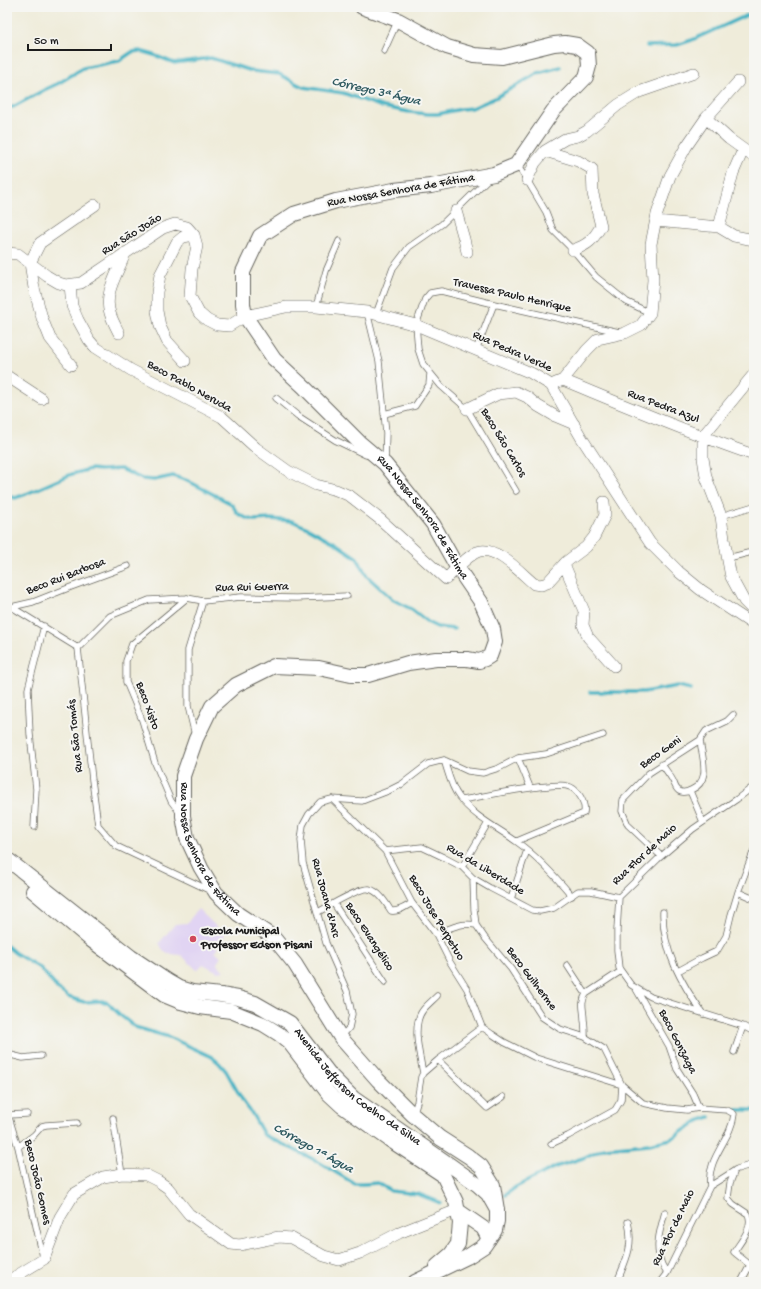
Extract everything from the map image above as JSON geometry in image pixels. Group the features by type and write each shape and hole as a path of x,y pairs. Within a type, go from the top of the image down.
{"street":[{"path":"362,7 398,20 447,46 474,55 502,57 554,44 565,43 577,45 588,53 589,66 586,77 553,111 516,165"},
{"path":"528,180 535,163 545,151 560,142 578,136 587,131 618,105 639,92 694,73"},
{"path":"551,384 563,380 587,350 598,339 625,333 640,325 650,313 653,280 651,244 656,221 670,176 686,147 706,118 738,82"},
{"path":"706,118 743,150 754,157"},
{"path":"719,227 733,173 743,150"},
{"path":"545,151 578,161 592,169 593,194 601,226 594,238 583,246 573,250"},
{"name":"Rua Nossa Senhora de Fátima","path":"496,1210 493,1185 481,1166 440,1138 413,1115 378,1080 341,1038 295,964 273,937 238,914 216,893 201,868 187,838 183,816 183,776 196,739 212,706 236,684 274,666 319,668 350,674 368,675 408,663 436,659 467,659 479,661 490,656 495,642 493,629 481,602 457,567 433,524 385,464 359,442 274,359 245,316 243,304 244,272 260,236 294,214 336,201 394,190 431,186 494,174 516,165"},
{"path":"71,365 50,338 38,303 30,263 40,243 95,205"},
{"path":"456,211 467,252"},
{"path":"656,221 719,227 734,236 754,240"},
{"name":"Rua São João","path":"70,285 81,283 163,228 175,224 187,226 194,234"},
{"path":"185,361 167,341 160,326 157,311 157,292 160,275 177,242 183,237 194,234 197,246 192,269 190,296 198,313 217,325 229,326 245,316"},
{"path":"7,253 18,254 47,276 59,283 70,285"},
{"path":"119,333 109,312 109,298 112,283 126,253"},
{"name":"Beco Pablo Neruda","path":"70,285 72,306 89,340 95,347 130,370 222,417 256,448 288,471 316,485 336,490 350,496 381,520 446,578 457,567"},
{"name":"Rua Pedra Verde","path":"245,316 286,307 316,307 371,313 416,325 531,373 551,384 581,437 650,543 679,572 701,590 754,625"},
{"path":"754,374 702,436 706,477 721,516 731,577 744,601 754,612"},
{"path":"7,376 42,399"},
{"name":"Rua Pedra Azul","path":"563,380 635,411 720,444 754,455"},
{"name":"Beco São Carlos","path":"467,409 498,394 516,392 527,397 538,406 555,416 574,424"},
{"path":"457,567 476,552 484,550 499,554 534,584 541,585 547,583 564,564 586,546 594,537 605,515 604,502"},
{"path":"564,564 584,611 583,625 588,638 614,666"},
{"name":"Avenida Jefferson Coelho da Silva","path":"7,859 131,957 179,988 192,992 221,995 250,1001 269,1010 290,1023 331,1076 353,1098 451,1171 460,1223 458,1244"},
{"name":"Avenida Jefferson Coelho da Silva","path":"7,872 91,940 164,995 181,1002 200,1007 231,1011 263,1024 279,1034 289,1042 328,1093 342,1106 390,1140 478,1185 488,1194 496,1210"},
{"name":"Rua Nossa Senhora de Fátima","path":"448,1144 457,1155 460,1163 451,1171"},
{"path":"9,1282 13,1278 44,1260 60,1217 74,1194 102,1177 122,1174 146,1175 158,1181 168,1188 189,1214 231,1244 240,1245 279,1237 291,1238 324,1256 339,1260 360,1253 456,1206 483,1228 489,1239"},
{"path":"414,1282 467,1257 484,1246 495,1230 497,1220 496,1210"},
{"path":"414,1282 441,1263 451,1254 458,1244 467,1257"}],"lane":[{"path":"384,51 398,20"},
{"path":"516,165 528,180 546,212 553,230 573,250 596,277 627,302 650,313"},
{"path":"276,398 298,416 335,440 385,464 386,433 379,361 371,313 393,268 408,247 442,224 494,174"},
{"path":"316,307 326,271 339,241"},
{"name":"Travessa Paulo Henrique","path":"416,325 425,298 430,293 441,291 625,333"},
{"path":"476,350 494,304"},
{"name":"Beco São Carlos","path":"416,325 418,350 422,364 441,386 467,409 516,491"},
{"path":"384,414 415,406 429,385 430,374"},
{"path":"721,516 754,506"},
{"path":"728,558 748,553"},
{"name":"Beco Rui Barbosa","path":"9,606 33,602 128,566"},
{"name":"Rua Rui Guerra","path":"196,739 188,706 188,650 203,601 241,597 296,598 347,596"},
{"path":"9,606 78,648 110,616 149,600 187,598 203,601"},
{"name":"Beco Xisto","path":"183,816 171,801 155,764 142,720 126,682 126,661 132,644 187,598"},
{"path":"34,827 36,790 30,734 28,689 44,626"},
{"name":"Rua São Tomás","path":"78,648 98,825 116,846 216,893"},
{"name":"Beco Geni","path":"662,856 628,825 622,811 623,800 649,773 700,740 706,731 727,722 733,715"},
{"path":"332,799 362,801 402,784 428,764 444,760 468,771 483,773 499,768 518,758 546,754 603,735"},
{"path":"662,764 672,778 677,789 684,793 700,785 703,779 704,770 700,740"},
{"path":"518,758 530,787"},
{"path":"444,760 459,798 488,823 517,841 560,881 572,896"},
{"path":"462,800 530,787 566,785 574,788 585,808 584,813 517,841"},
{"name":"Rua Flor de Maio","path":"754,786 693,829 619,897 617,930 619,968 631,985 651,997 743,1026 754,1031"},
{"path":"690,790 703,822"},
{"path":"332,799 385,851"},
{"name":"Rua Joana d'Arc","path":"332,799 320,802 309,814 303,825 301,840 303,863 326,943 347,991 352,1014 349,1028 341,1038"},
{"path":"462,867 488,823"},
{"name":"Rua da Liberdade","path":"385,851 422,848 444,857 462,867 473,878 532,910 540,911 554,908 578,892 591,891 619,897"},
{"path":"511,899 527,850"},
{"path":"678,971 718,951 726,936 738,892 754,850"},
{"name":"Beco Jose Perpetuo","path":"385,851 412,903 436,934 450,962 467,989 482,1027"},
{"name":"Beco Guilherme","path":"473,878 476,925 485,938 511,969 542,1017 560,1029 585,1036 604,1049 622,1085"},
{"path":"318,912 359,890 368,888 385,901 391,911 395,912 412,903"},
{"path":"738,892 754,900"},
{"name":"Beco Evangélico","path":"334,904 385,982"},
{"path":"663,912 667,948 693,999 704,1014"},
{"path":"436,934 459,924 469,923 476,925"},
{"path":"567,965 586,994"},
{"path":"585,1036 582,1006 586,994 621,971"},
{"name":"Beco Gonzaga","path":"635,987 670,1046 677,1069 693,1094 699,1108"},
{"path":"423,1074 417,1044 417,1028 422,1011 437,996"},
{"path":"734,1052 743,1026"},
{"path":"413,1115 418,1102 421,1078 423,1074 438,1060 482,1027 504,1042 536,1058 622,1085 643,1103 687,1110 699,1108 727,1110 734,1114 733,1121 713,1161 708,1177 710,1186"},
{"path":"7,1054 23,1058 41,1056"},
{"path":"438,1060 487,1108 503,1098"},
{"path":"551,1144 614,1110 621,1100 622,1085"},
{"path":"8,1113 27,1114"},
{"name":"Beco João Gomes","path":"8,1113 9,1124 18,1147 44,1260"},
{"path":"113,1118 122,1174"},
{"path":"18,1147 46,1124 77,1122"},
{"name":"Rua Flor de Maio","path":"660,1282 667,1273 710,1186 735,1170 754,1164"},
{"path":"735,1170 730,1183 728,1198 733,1204 748,1214 750,1223 747,1231 734,1252 752,1262 741,1282"},
{"path":"665,1212 659,1235 659,1254 660,1262 667,1273"},
{"path":"617,1282 631,1243 631,1234 628,1222"}],"shaded area":[{"name":"Escola Municipal Professor Edson Pisani","path":"198,909 225,935 215,952 221,957 217,963 224,971 218,972 203,964 197,970 181,955 169,954 163,950 159,943 175,924 187,923"}],"waterway":[{"name":"Córrego 3ª Água","path":"647,46 677,45 692,40 754,12"},
{"name":"Córrego 3ª Água","path":"7,107 13,107 59,83 83,68 119,61 132,52 140,51 174,63 211,58 252,71 279,74 303,87 343,93 383,107 428,114 438,114 472,108 495,98 538,73 560,67"},
{"path":"7,495 15,498 72,474 90,469 121,469 142,479 154,480 173,476 188,481 228,502 233,506 237,513 246,518 254,520 271,519 292,521 308,528 335,543 357,558 367,576 392,599 411,609 429,623 437,627 454,629"},
{"path":"590,692 644,692 678,686 691,689"},
{"name":"Córrego 1ª Água","path":"7,946 15,953 40,968 58,989 68,997 84,1002 102,1001 108,1003 135,1027 169,1037 212,1057 226,1071 264,1135 315,1160 355,1184 378,1183 391,1191 418,1194 441,1203"},
{"name":"Córrego 1ª Água","path":"736,1110 754,1110"},
{"name":"Córrego 1ª Água","path":"505,1195 516,1187 555,1167 583,1158 604,1148 649,1144 671,1139 698,1121 710,1117"}],"place":[{"name":"Escola Municipal Professor Edson Pisani","path":"193,939"}]}
